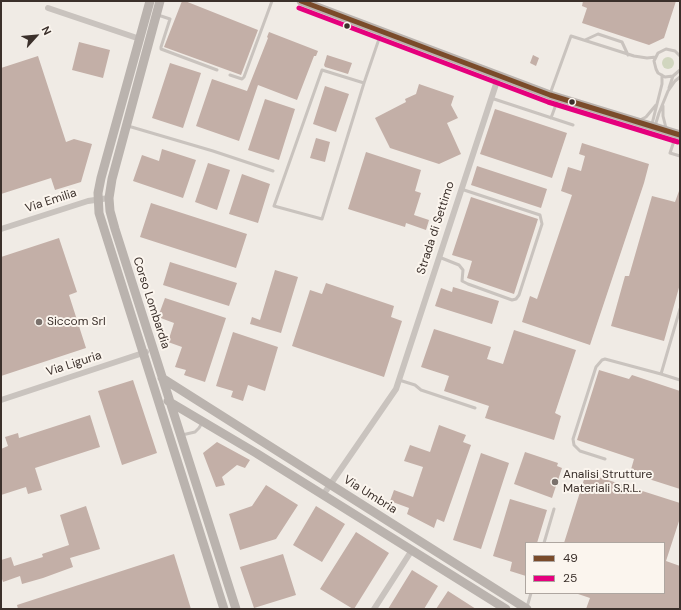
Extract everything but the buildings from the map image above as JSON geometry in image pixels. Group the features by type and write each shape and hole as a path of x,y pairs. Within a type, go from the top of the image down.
{"street":[{"name":"Corso Lombardia","path":"150,1 101,178 98,199 99,213 224,609"},
{"name":"Corso Lombardia","path":"160,1 112,179 109,198 110,211 236,609"},
{"path":"301,1 554,96 675,133"},
{"path":"48,8 140,38"},
{"name":"Strada di Settimo","path":"324,495 396,389 498,75"},
{"name":"Via Emilia","path":"1,229 88,201 109,198"},
{"path":"119,279 130,275"},
{"name":"Via Liguria","path":"1,400 153,350"},
{"name":"Via Umbria","path":"148,370 527,609"},
{"name":"Via Umbria","path":"156,394 253,451 506,609"},
{"path":"253,451 258,439"},
{"path":"180,468 190,465"},
{"path":"374,609 412,550"},
{"path":"463,582 469,572"}],"lane":[{"path":"230,75 242,79 244,77 272,1"},
{"path":"156,15 170,19 160,47 161,49 217,70"},
{"path":"364,83 322,70 274,206 322,219 364,83 382,31"},
{"path":"584,41 598,34 622,42 628,55"},
{"path":"551,118 554,96 571,36 628,55 647,58 656,57"},
{"path":"679,72 673,76 665,76 656,69 654,65 656,57 666,49 675,51 680,56"},
{"path":"653,127 662,84 662,75"},
{"path":"653,127 664,104 673,76"},
{"path":"668,91 680,77"},
{"path":"491,98 573,125"},
{"path":"635,122 646,117 658,102"},
{"path":"664,104 664,121 675,133 670,153 680,156"},
{"path":"126,125 206,148 273,171"},
{"path":"439,257 459,265 463,270 462,281 468,284 512,300 516,299 519,295 542,224 540,215 461,189"},
{"path":"661,374 680,310"},
{"path":"605,459 580,451 574,445 573,439 596,367 602,360 605,359 680,380"},
{"path":"399,380 414,385 421,390 475,408"},
{"path":"180,435 195,432 203,421"},
{"path":"544,542 554,510"},
{"name":"Via Umbria","path":"527,609 531,594"}],"green space":[{"path":"666,57 670,57 674,63 670,69 666,69 662,65 662,61"}],"transit line":[{"name":"49","path":"301,1 550,95 680,135"},
{"name":"25","path":"299,8 548,102 678,142"}],"place":[{"name":"Siccom Srl","path":"39,322"},
{"name":"Analisi Strutture Materiali S.R.L.","path":"555,482"}]}
